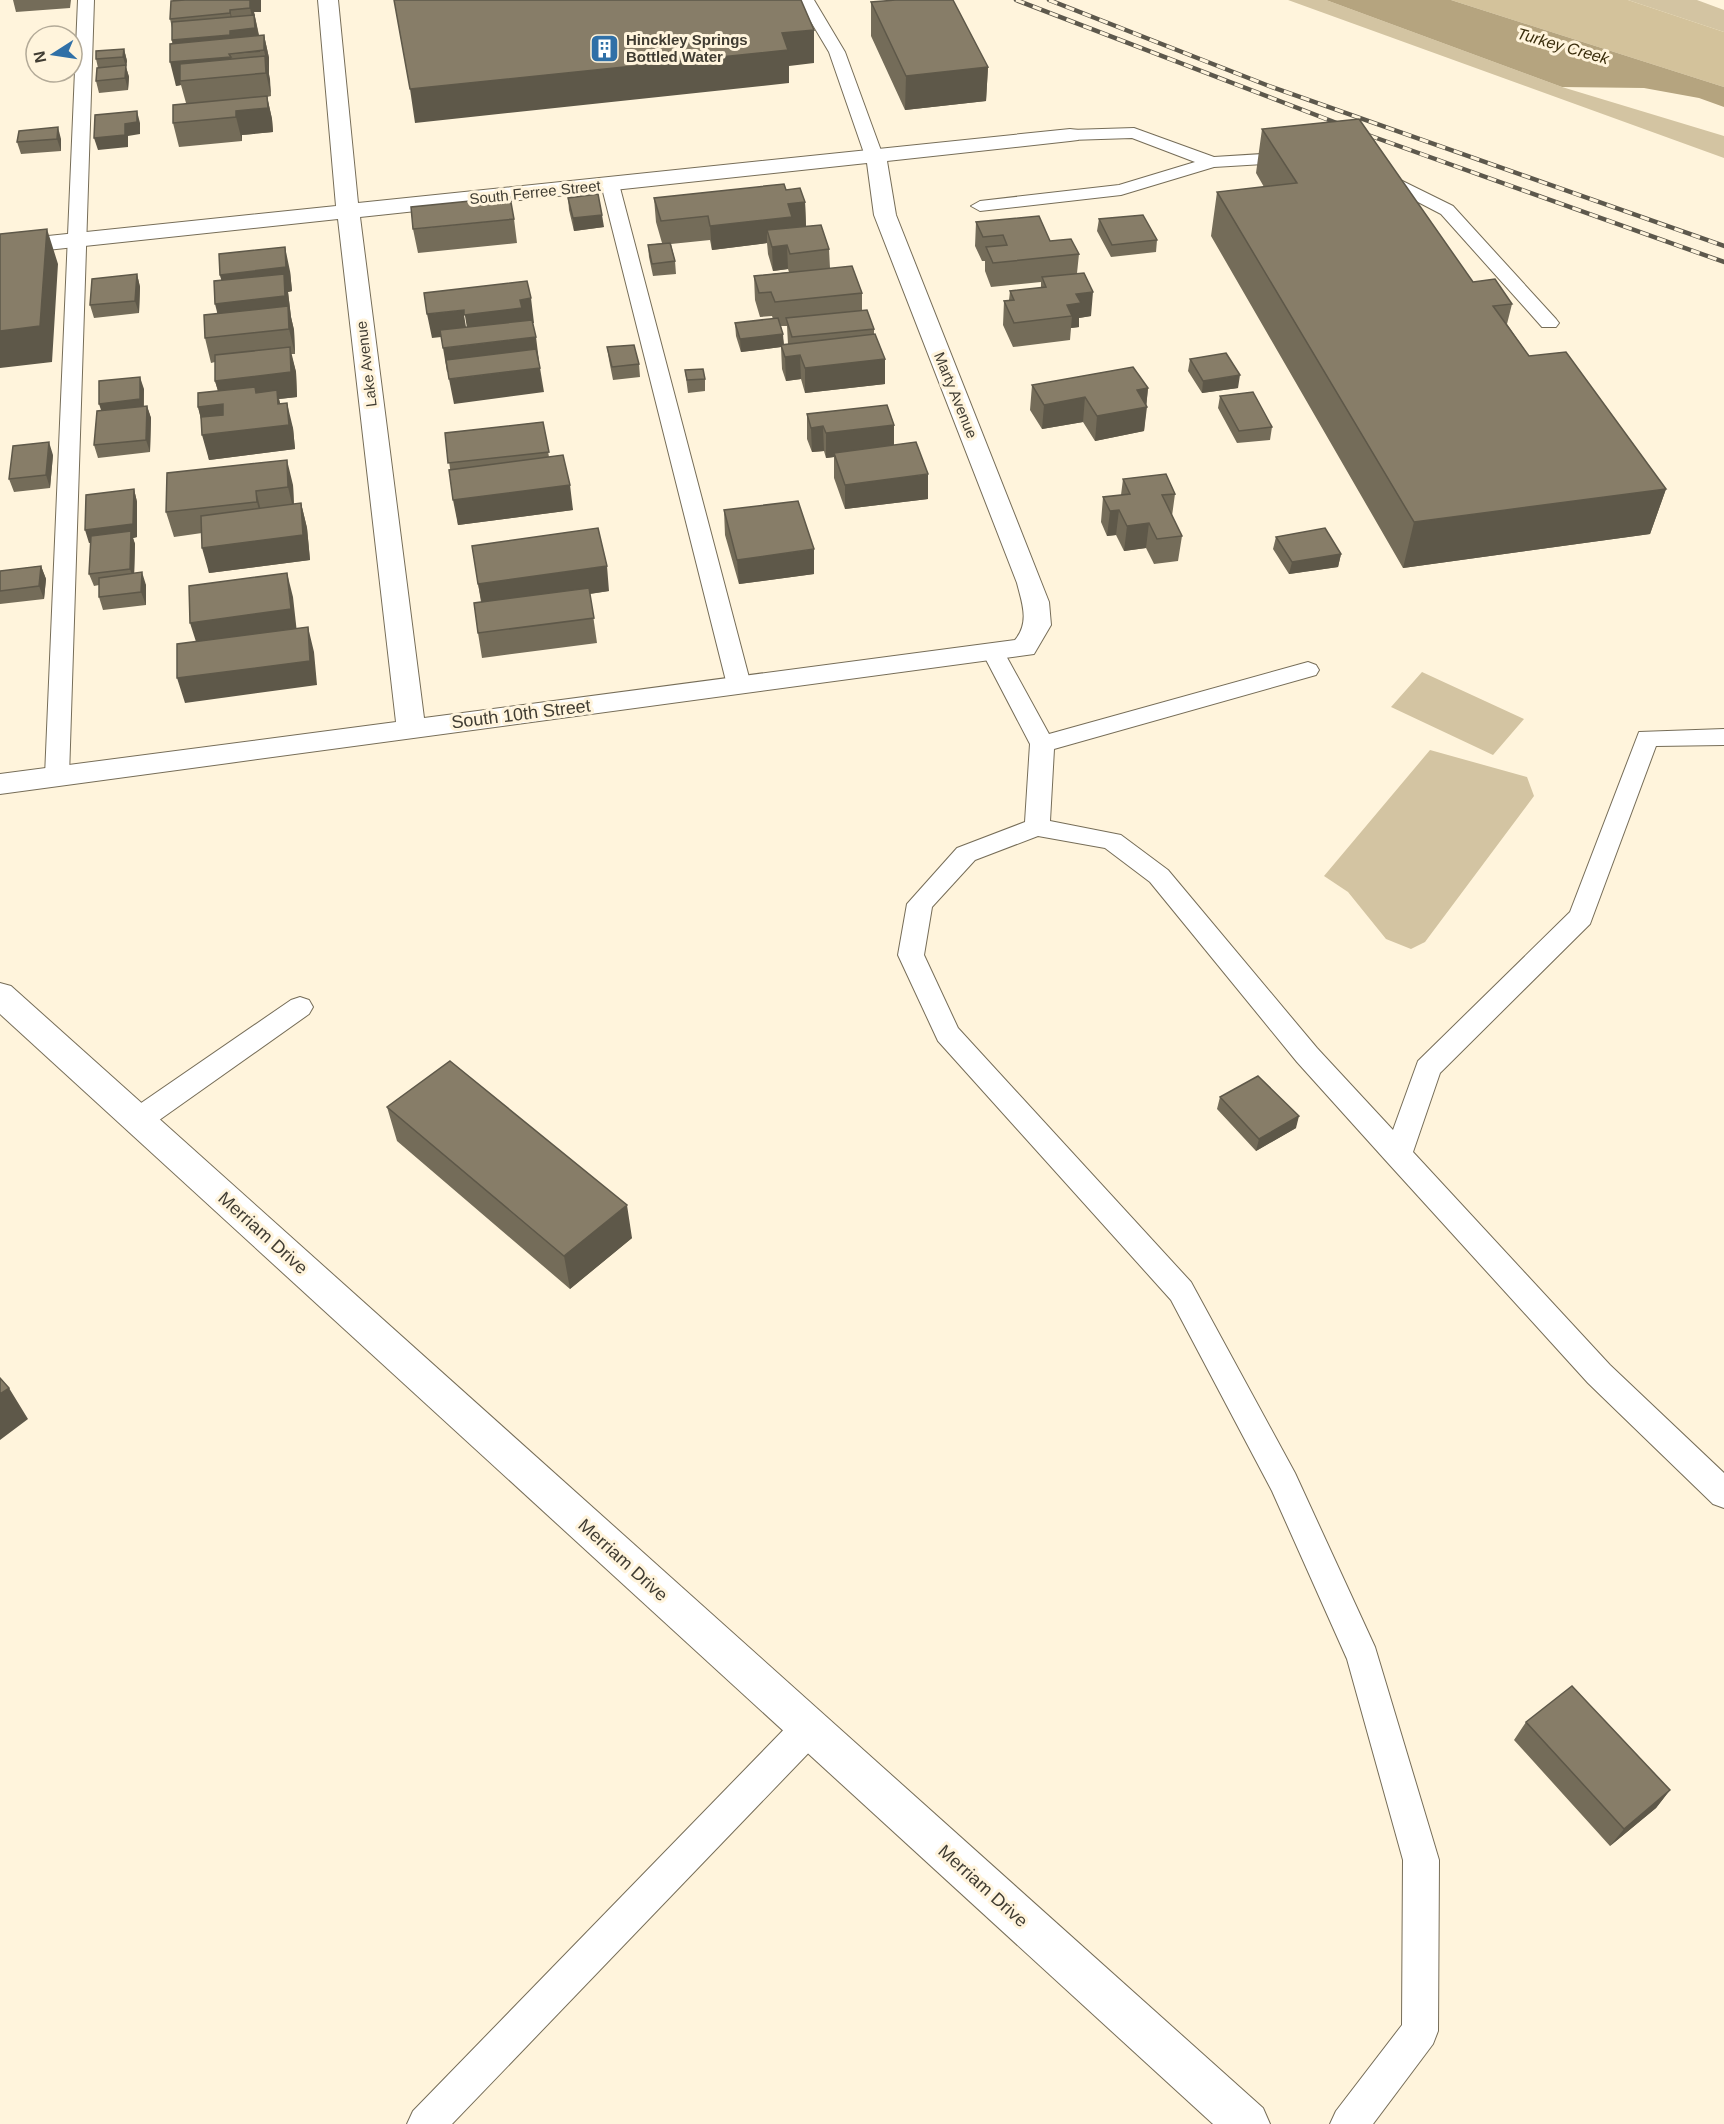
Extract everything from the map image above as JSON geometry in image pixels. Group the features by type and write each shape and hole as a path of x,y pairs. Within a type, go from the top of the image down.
{"street":[{"name":"Lake Avenue","path":"328,0 348,212 411,728"},
{"name":"South Ferree Street","path":"0,248 1070,135"},
{"name":"Marty Avenue","path":"874,156 878,164 885,215 1030,583 1038,612 1037,633"},
{"name":"South 10th Street","path":"0,784 1024,648 1037,633"},
{"name":"Merriam Drive","path":"0,995 1247,2124"}],"lane":[{"path":"57,776 86,0"},
{"path":"806,0 837,52 874,156"},
{"path":"1070,135 1134,133 1212,162"},
{"path":"980,206 1121,190 1212,162 1317,156"},
{"path":"1359,165 1448,210 1549,324"},
{"path":"610,184 740,685"},
{"path":"993,652 1042,744 1037,827"},
{"path":"1042,744 1308,670"},
{"path":"1398,1155 1428,1068 1581,917 1647,738 1724,737"},
{"path":"1349,2124 1420,2031 1421,1860 1363,1658 1284,1483 1181,1291 947,1034 911,955 920,904 966,854 1037,827 1112,841 1159,876 1307,1055 1398,1155 1599,1374 1724,1494"},
{"path":"138,1120 300,1006"},
{"path":"426,2124 809,1728"}],"shaded area":[{"path":"1288,0 1326,0 1562,87 1724,136 1724,158"},
{"path":"1451,0 1628,0 1724,32 1724,87"},
{"path":"1628,0 1697,0 1724,10 1724,32"},
{"path":"1422,672 1524,719 1493,755 1391,707"},
{"path":"1430,750 1527,777 1534,796 1425,942 1411,949 1386,939 1348,892 1324,876"}],"water":[{"name":"Turkey Creek","path":"1326,0 1451,0 1724,87 1724,107 1699,98 1644,88 1562,87"}],"building":[{"path":"250,0 250,8 230,10 230,13 170,19 171,1"},
{"name":"Hinckley Springs Bottled Water","path":"394,0 801,0 814,30 782,33 788,50 410,89"},
{"path":"953,0 988,67 906,76 871,2"},
{"path":"254,15 255,28 230,31 230,35 172,40 172,22"},
{"path":"264,35 264,50 229,54 231,57 170,62 170,44"},
{"path":"124,49 123,57 96,59 96,51"},
{"path":"265,56 266,73 180,81 180,64"},
{"path":"126,65 125,78 96,81 97,68"},
{"path":"267,96 268,108 236,111 236,117 173,123 173,105"},
{"path":"137,111 137,122 125,124 125,135 94,138 95,115"},
{"path":"1359,119 1473,282 1495,279 1512,304 1493,306 1529,356 1566,352 1666,489 1414,522 1217,192 1297,183 1262,129"},
{"path":"58,127 57,139 17,142 19,131"},
{"path":"784,184 786,190 800,188 805,202 788,204 792,217 710,226 708,216 661,221 654,198"},
{"path":"598,194 602,215 573,218 568,198"},
{"path":"510,197 514,219 413,229 411,207"},
{"path":"1143,215 1157,240 1112,245 1099,219"},
{"path":"1039,216 1050,241 1071,239 1079,254 993,263 986,247 1007,245 1003,235 983,237 976,222"},
{"path":"821,225 829,249 790,254 787,245 772,247 767,230"},
{"path":"47,229 40,326 0,331 0,234"},
{"path":"670,243 675,261 652,264 648,245"},
{"path":"285,247 286,267 220,275 219,254"},
{"path":"852,266 862,293 775,302 771,292 759,293 754,276"},
{"path":"1084,273 1093,292 1076,294 1081,303 1067,305 1072,316 1014,323 1004,301 1014,300 1010,291 1046,287 1042,277"},
{"path":"137,274 135,301 90,305 92,279"},
{"path":"284,274 285,296 215,304 214,281"},
{"path":"527,281 531,298 520,300 522,308 464,315 464,310 427,314 424,293"},
{"path":"288,306 289,329 205,338 204,315"},
{"path":"867,310 874,329 792,337 786,318"},
{"path":"778,318 783,334 740,339 735,323"},
{"path":"532,320 536,337 443,348 440,330"},
{"path":"875,334 885,359 805,368 800,355 785,357 781,345"},
{"path":"634,345 639,364 612,367 607,347"},
{"path":"290,347 291,372 215,381 215,355"},
{"path":"536,349 540,368 449,379 446,360"},
{"path":"1226,353 1240,375 1203,381 1190,359"},
{"path":"1133,367 1148,388 1137,390 1147,407 1097,416 1085,397 1044,405 1032,385"},
{"path":"703,369 705,379 687,380 685,370"},
{"path":"140,377 140,399 99,404 99,381"},
{"path":"255,387 256,393 277,390 278,404 287,403 289,425 202,435 201,417 223,415 223,404 198,407 198,393"},
{"path":"1253,392 1272,427 1239,431 1220,396"},
{"path":"887,405 894,425 826,433 823,426 811,428 807,414"},
{"path":"147,406 146,440 94,445 97,411"},
{"path":"543,422 549,452 448,463 445,433"},
{"path":"49,442 46,475 9,479 13,446"},
{"path":"916,442 928,474 845,485 834,453"},
{"path":"563,455 570,485 453,500 449,470"},
{"path":"287,460 288,487 256,491 257,502 166,512 167,473"},
{"path":"1166,474 1175,494 1162,495 1182,536 1157,539 1149,523 1127,526 1119,510 1110,511 1103,497 1130,494 1123,479"},
{"path":"134,489 133,524 85,530 86,495"},
{"path":"798,501 814,549 737,560 724,510"},
{"path":"301,503 303,535 202,548 201,516"},
{"path":"598,528 607,566 478,584 472,546"},
{"path":"1325,528 1341,554 1292,562 1276,537"},
{"path":"131,531 130,569 89,574 91,536"},
{"path":"41,566 39,586 0,591 0,571"},
{"path":"142,572 141,592 99,597 99,578"},
{"path":"287,573 291,609 190,623 189,586"},
{"path":"589,588 594,618 478,633 474,603"},
{"path":"308,627 310,661 177,678 177,644"},
{"path":"450,1061 627,1205 564,1256 387,1107"},
{"path":"1258,1076 1299,1116 1259,1139 1220,1097"},
{"path":"0,1378 9,1388 0,1394"},
{"path":"1572,1686 1670,1790 1624,1829 1526,1722"}],"railway":[{"path":"1016,0 1368,135 1724,262"},
{"path":"1049,0 1269,86 1724,246"}],"place":[{"name":"Hinckley Springs Bottled Water","path":"605,48"}]}
